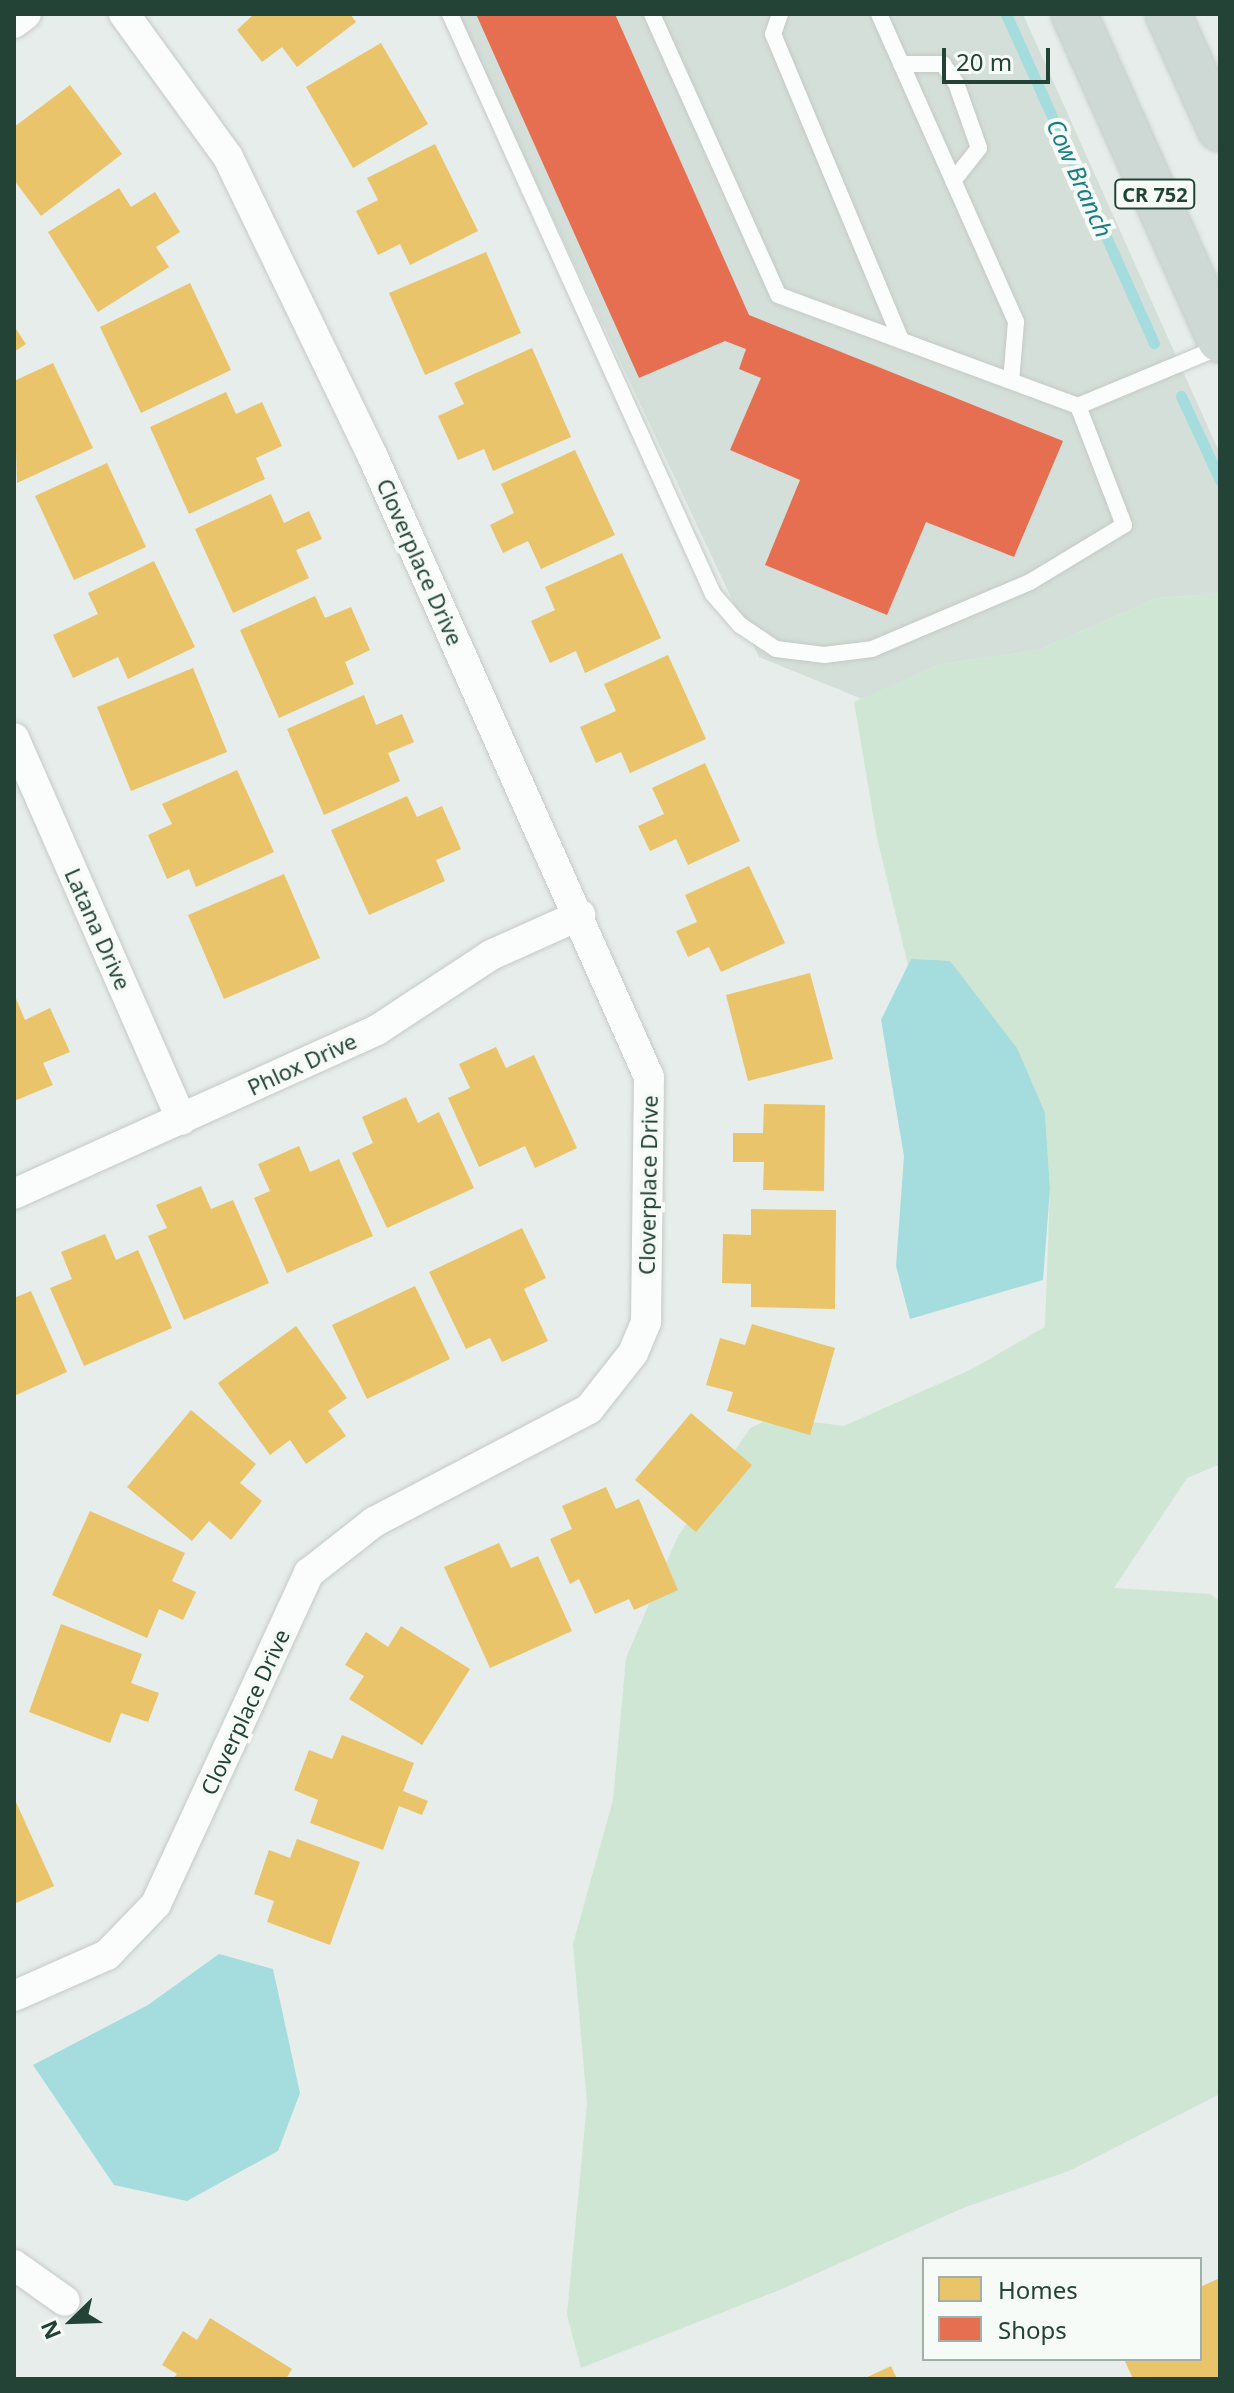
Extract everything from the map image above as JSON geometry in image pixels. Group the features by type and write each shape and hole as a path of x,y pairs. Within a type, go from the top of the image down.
{"main road":[{"name":"CR 752","path":"1074,14 1220,340"},
{"path":"1168,14 1220,129"}],"street":[{"path":"14,23 26,14"},
{"name":"Cloverplace Drive","path":"14,1996 107,1955 156,1904 309,1573 374,1522 589,1409 633,1353 646,1322 649,1077 580,915 373,457 228,157 124,14"},
{"name":"Latana Drive","path":"14,738 182,1120"},
{"name":"Phlox Drive","path":"14,1194 377,1030 491,955 580,915"},
{"path":"14,2265 65,2301"}],"lane":[{"path":"450,14 713,594 740,625 776,649 824,655 872,649 1030,582 1124,525 1078,406"},
{"path":"652,14 778,295 1078,406 1220,347"},
{"path":"765,14 901,340"},
{"path":"773,34 780,14"},
{"path":"879,14 1016,322 1011,381"},
{"path":"901,64 943,64 956,83 979,148 953,181"}],"shaded area":[{"path":"457,14 1023,14 1220,454 1220,594 1157,598 1039,650 941,664 862,699 759,657"}],"green space":[{"path":"1220,594 1220,1464 1187,1478 1114,1588 1210,1594 1220,1602 1220,2094 1069,2171 963,2208 782,2289 581,2368 567,2315 587,2103 573,1944 613,1800 626,1658 677,1538 750,1428 774,1417 844,1426 970,1370 1045,1327 1050,1189 1045,1113 911,959 908,965 877,838 854,702 941,664 1039,650 1157,598"}],"water":[{"path":"911,959 950,961 1017,1048 1045,1113 1050,1189 1043,1280 910,1319 896,1266 904,1156 881,1020"},
{"path":"219,1954 273,1969 300,2093 278,2151 187,2201 114,2185 33,2065 148,2005"}],"building: Homes":[{"path":"254,14 350,14 356,22 297,67 282,47 262,62 237,30"},
{"path":"381,43 428,124 353,168 306,87"},
{"path":"70,85 122,154 41,216 14,180 14,127"},
{"path":"435,144 478,231 410,265 400,244 378,255 356,211 378,200 367,178"},
{"path":"119,188 131,207 155,192 180,232 156,247 169,267 98,312 48,232"},
{"path":"486,252 521,333 425,375 389,293"},
{"path":"190,283 231,370 141,413 100,327"},
{"path":"14,326 26,344 14,352"},
{"path":"532,348 571,437 493,471 484,449 458,460 438,416 464,404 454,383"},
{"path":"53,363 93,448 17,483 14,381"},
{"path":"226,392 236,414 262,402 282,446 256,458 265,479 189,514 150,427"},
{"path":"575,450 615,535 541,569 528,541 503,553 490,525 514,513 501,484"},
{"path":"107,463 146,547 74,580 35,496"},
{"path":"271,494 284,523 309,511 322,539 296,550 309,578 233,613 195,529"},
{"path":"622,553 661,638 585,673 576,651 550,663 531,621 555,610 545,587"},
{"path":"154,561 195,647 128,679 118,657 73,678 53,635 98,614 88,593"},
{"path":"315,596 325,618 351,607 370,650 345,662 354,684 279,718 240,630"},
{"path":"668,655 706,739 630,773 621,752 596,763 580,727 616,711 604,684"},
{"path":"193,668 227,752 131,791 97,707"},
{"path":"364,695 376,725 402,714 414,742 388,753 400,781 324,815 287,729"},
{"path":"705,763 740,841 688,865 676,839 650,851 638,826 664,814 652,788"},
{"path":"237,770 274,852 196,887 189,869 167,879 148,835 172,824 162,804"},
{"path":"407,796 417,817 442,806 461,849 436,860 445,881 369,915 331,830"},
{"path":"749,866 785,943 721,972 709,947 688,957 676,931 697,922 685,895"},
{"path":"284,874 320,958 224,999 188,915"},
{"path":"810,973 833,1059 748,1081 726,995"},
{"path":"14,994 25,1020 50,1008 70,1052 43,1063 53,1085 14,1101"},
{"path":"496,1047 506,1068 534,1055 577,1148 535,1168 525,1146 479,1167 448,1098 470,1088 459,1064"},
{"path":"406,1097 418,1123 439,1112 474,1188 387,1228 352,1153 373,1143 362,1117"},
{"path":"764,1104 825,1105 824,1191 763,1190 764,1162 733,1162 733,1133 763,1133"},
{"path":"299,1146 310,1172 339,1159 373,1236 287,1273 254,1198 270,1191 258,1164"},
{"path":"201,1186 211,1209 233,1200 269,1283 184,1320 148,1236 167,1228 156,1205"},
{"path":"751,1209 836,1210 835,1309 751,1307 751,1284 722,1283 723,1234 751,1235"},
{"path":"522,1228 546,1278 524,1289 548,1341 502,1362 490,1338 466,1349 429,1272"},
{"path":"105,1234 116,1260 138,1250 172,1328 84,1366 50,1288 72,1279 61,1252"},
{"path":"415,1286 450,1359 367,1399 332,1325"},
{"path":"31,1291 67,1372 14,1396 14,1298"},
{"path":"752,1324 835,1348 810,1435 727,1411 733,1392 706,1385 720,1338 745,1345"},
{"path":"296,1326 347,1398 328,1411 346,1436 306,1464 290,1440 270,1455 218,1383"},
{"path":"191,1410 256,1464 240,1483 262,1501 231,1540 209,1521 192,1541 127,1487"},
{"path":"691,1413 752,1465 696,1532 635,1480"},
{"path":"606,1487 616,1509 639,1499 678,1590 634,1610 629,1599 595,1614 579,1579 570,1584 550,1539 572,1529 562,1506"},
{"path":"90,1511 185,1553 172,1581 196,1592 183,1620 159,1609 147,1638 52,1595"},
{"path":"499,1543 511,1568 538,1556 572,1631 490,1668 444,1567"},
{"path":"61,1624 142,1654 131,1683 159,1693 148,1722 121,1713 110,1743 29,1712"},
{"path":"401,1626 470,1669 422,1745 349,1699 364,1676 345,1665 366,1632 388,1647"},
{"path":"342,1735 414,1763 403,1791 428,1801 422,1815 399,1806 383,1850 310,1823 318,1800 294,1790 309,1750 332,1759"},
{"path":"14,1803 54,1886 14,1904"},
{"path":"297,1839 360,1862 330,1945 267,1922 274,1901 254,1894 269,1850 290,1858"},
{"path":"1220,2278 1220,2379 1133,2379 1125,2361 1202,2361 1202,2286"},
{"path":"210,2318 292,2369 286,2379 173,2379 177,2374 162,2365 183,2331 197,2340"},
{"path":"891,2366 897,2379 863,2379"}],"building: Shops":[{"path":"476,14 615,14 749,315 1063,441 1014,557 926,522 887,615 765,565 800,480 730,450 761,378 739,369 746,349 725,341 639,378"}],"waterway":[{"name":"Cow Branch","path":"1006,14 1154,343"},
{"name":"Cow Branch","path":"1181,396 1220,480"}]}
